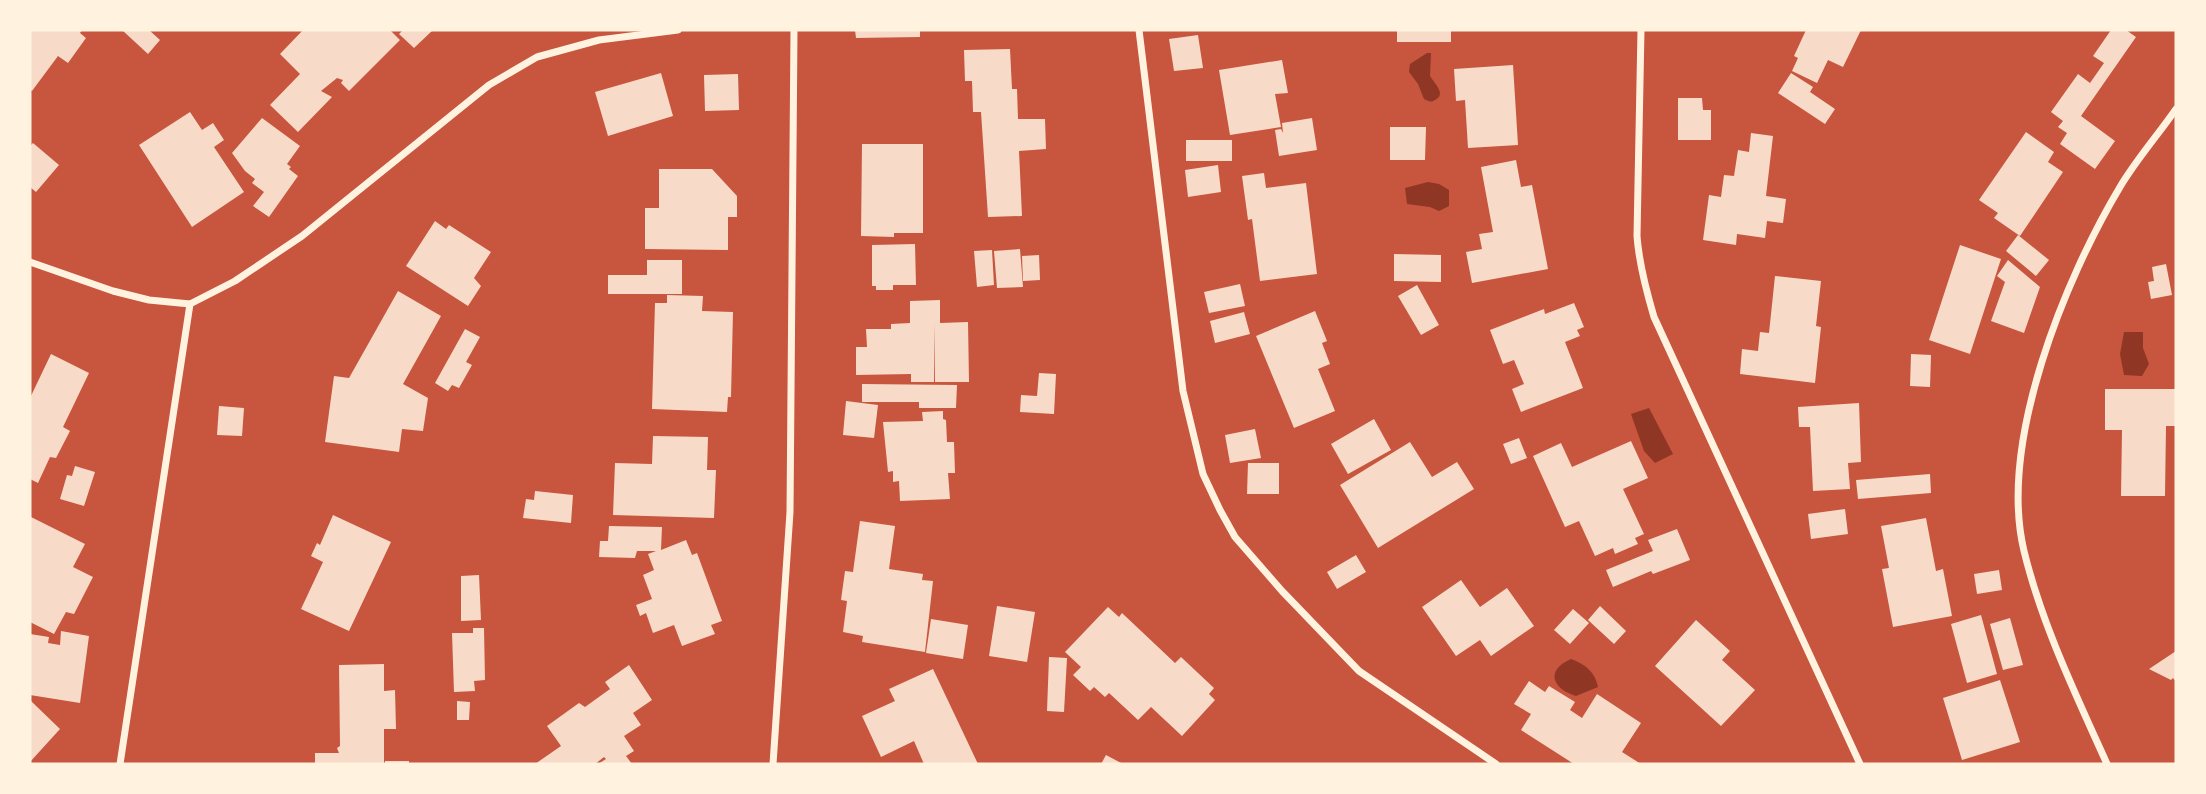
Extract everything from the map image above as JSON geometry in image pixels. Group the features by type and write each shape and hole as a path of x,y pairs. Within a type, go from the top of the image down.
{"street":[{"path":"30,262 114,291 149,300 190,304 235,281 302,236 489,85 537,57 599,40 678,30"},
{"path":"773,764 790,512 793,30"},
{"path":"1139,30 1183,391 1203,474 1220,510 1235,537 1282,592 1359,671 1496,764"},
{"path":"1642,30 1637,236 1638,258 1645,289 1654,317 1860,764"},
{"path":"2107,764 2059,656 2023,549 2019,486 2022,455 2040,371 2067,289 2121,185 2176,110"},
{"path":"120,764 190,304"}],"shaded area":[{"path":"1431,53 1430,76 1440,92 1438,98 1431,102 1424,99 1409,72 1410,64"},
{"path":"1428,182 1449,190 1449,206 1439,211 1407,204 1405,188"},
{"path":"2124,332 2143,332 2143,348 2149,364 2142,376 2124,375 2120,354"},
{"path":"1649,408 1673,454 1655,463 1644,451 1631,414"},
{"path":"1571,659 1589,669 1598,687 1576,696 1561,689 1555,679 1557,668"}],"building":[{"path":"30,30 82,30 80,33 86,38 68,63 58,56 32,91 30,89"},
{"path":"122,30 149,30 160,40 148,54"},
{"path":"303,30 390,30 400,40 349,91 341,83 343,80 337,78 321,91 332,97 298,132 270,105 300,74 280,54"},
{"path":"403,30 433,30 414,48 399,34"},
{"path":"855,30 920,30 920,37 856,38"},
{"path":"1397,30 1451,30 1451,42 1397,42"},
{"path":"1806,30 1861,30 1843,67 1828,60 1817,83 1792,71 1798,58 1794,56"},
{"path":"2111,30 2126,30 2136,37 2081,116 2115,141 2095,169 2060,144 2067,133 2058,127 2063,121 2051,112 2078,74 2090,83 2104,63 2093,56"},
{"path":"1198,35 1203,68 1174,71 1169,39"},
{"path":"1010,49 1012,89 1017,89 1018,119 1045,119 1046,149 1019,151 1022,216 988,217 981,112 973,112 972,81 965,81 964,50"},
{"path":"1282,60 1288,93 1275,94 1281,127 1230,135 1219,70"},
{"path":"1513,65 1518,145 1468,148 1465,100 1456,101 1454,69"},
{"path":"661,73 673,116 608,136 595,92"},
{"path":"1791,73 1813,87 1810,92 1835,109 1825,124 1778,93"},
{"path":"738,74 739,110 705,111 704,75"},
{"path":"1678,98 1702,98 1703,110 1711,110 1711,140 1678,140"},
{"path":"190,112 202,130 213,123 224,140 214,147 244,192 192,227 139,145"},
{"path":"262,118 300,146 287,164 298,176 269,217 253,206 264,192 252,183 255,179 245,171 232,153"},
{"path":"1312,118 1317,150 1279,156 1275,130 1281,129 1283,133 1282,123"},
{"path":"1390,127 1426,127 1425,160 1390,160"},
{"path":"2026,132 2054,152 2048,162 2063,172 2020,236 1994,218 1998,213 1979,200"},
{"path":"1751,133 1773,136 1766,196 1786,199 1783,223 1767,221 1765,238 1737,234 1736,245 1703,240 1709,195 1721,197 1724,175 1734,176 1738,150 1749,152"},
{"path":"1186,140 1232,140 1232,161 1186,161"},
{"path":"33,143 59,165 36,192 30,187 30,146"},
{"path":"862,144 923,144 923,233 894,233 894,237 861,236"},
{"path":"1516,160 1521,187 1532,185 1548,269 1472,283 1466,252 1482,249 1479,234 1493,232 1481,167"},
{"path":"1218,165 1221,192 1188,197 1185,170"},
{"path":"659,169 712,169 737,196 737,217 728,217 728,250 645,249 645,208 659,208"},
{"path":"1264,173 1266,188 1306,183 1317,274 1260,281 1252,219 1248,220 1242,176"},
{"path":"435,221 446,229 449,225 491,252 474,278 481,286 468,306 406,266"},
{"path":"2018,235 2049,260 2036,276 2006,251"},
{"path":"915,244 916,285 893,285 893,290 876,290 876,286 872,286 872,245"},
{"path":"1960,245 2001,259 1970,354 1929,340"},
{"path":"1020,249 1023,287 997,288 994,251"},
{"path":"992,250 994,285 977,287 974,251"},
{"path":"1394,254 1441,255 1441,282 1394,281"},
{"path":"1039,255 1040,280 1023,281 1022,256"},
{"path":"647,260 682,260 682,294 608,294 608,275 647,275"},
{"path":"2008,260 2040,287 2024,333 1991,321 2005,282 1997,276"},
{"path":"2166,264 2172,295 2151,299 2148,282 2154,281 2152,267"},
{"path":"1775,276 1821,281 1816,326 1821,327 1815,383 1740,374 1742,349 1758,351 1760,332 1769,333"},
{"path":"1240,284 1245,306 1209,313 1204,292"},
{"path":"1417,285 1439,325 1421,335 1398,296"},
{"path":"398,291 441,316 403,384 428,398 423,431 402,429 399,452 325,442 334,376 349,378"},
{"path":"667,295 703,296 702,311 733,312 731,397 728,397 727,412 652,409 655,303 667,303"},
{"path":"940,300 940,323 968,322 969,382 935,382 934,323 934,382 911,382 911,374 856,375 856,347 867,347 866,329 891,329 891,324 910,323 910,301"},
{"path":"1574,303 1584,327 1577,330 1580,336 1565,342 1583,388 1521,412 1512,389 1524,384 1514,360 1503,364 1490,330 1544,309 1545,314"},
{"path":"1315,311 1327,341 1322,343 1330,364 1318,369 1335,411 1294,428 1256,336"},
{"path":"1244,312 1250,334 1215,343 1210,321"},
{"path":"465,329 480,337 466,362 472,365 459,388 452,385 448,391 435,383"},
{"path":"51,354 89,373 63,427 70,431 56,458 50,457 38,483 30,479 30,398"},
{"path":"1911,354 1931,355 1930,387 1910,386"},
{"path":"1039,373 1056,374 1054,414 1020,412 1021,395 1037,396"},
{"path":"862,384 957,385 956,408 919,408 919,402 862,402"},
{"path":"2105,389 2176,389 2176,426 2166,426 2165,496 2121,496 2122,430 2105,430"},
{"path":"846,401 878,405 874,438 843,435"},
{"path":"1859,403 1861,462 1848,463 1850,489 1813,491 1810,427 1799,427 1798,407"},
{"path":"219,406 244,408 242,436 217,435"},
{"path":"943,411 947,442 954,442 955,473 948,473 950,499 900,501 899,481 893,482 893,471 888,472 883,422 923,421 922,412"},
{"path":"1374,419 1391,450 1348,474 1331,444"},
{"path":"1255,429 1261,458 1230,463 1225,435"},
{"path":"653,436 708,437 707,470 716,470 714,518 613,515 615,463 652,464"},
{"path":"1519,438 1527,458 1511,464 1503,444"},
{"path":"1631,441 1648,478 1623,489 1644,534 1635,538 1638,544 1615,554 1613,548 1595,556 1579,521 1565,527 1533,456 1561,443 1572,467"},
{"path":"1410,442 1432,477 1457,462 1474,489 1378,548 1340,485"},
{"path":"1248,463 1279,463 1279,494 1247,494"},
{"path":"75,466 95,472 84,506 60,499 67,475 72,476"},
{"path":"1930,474 1931,493 1858,499 1856,480"},
{"path":"535,491 573,495 571,523 523,518 526,499 534,500"},
{"path":"1845,509 1848,534 1811,539 1808,514"},
{"path":"333,515 391,542 349,631 301,609 323,562 311,556 317,543 320,545"},
{"path":"31,517 85,544 73,567 93,577 74,614 66,612 54,634 30,622"},
{"path":"1926,518 1936,571 1943,569 1952,616 1893,627 1882,569 1889,568 1881,526"},
{"path":"860,521 895,526 889,569 923,574 922,580 933,581 925,652 862,642 863,636 843,632 847,601 841,600 845,571 853,572"},
{"path":"609,526 662,527 661,550 686,540 692,555 697,553 722,621 711,625 715,634 682,646 674,625 653,633 646,613 640,616 636,605 652,599 643,575 654,570 648,554 656,551 637,551 635,558 599,557 600,541 608,541"},
{"path":"1677,529 1690,560 1653,574 1651,571 1613,587 1606,570 1653,551 1648,540"},
{"path":"1356,555 1366,572 1337,589 1327,572"},
{"path":"1999,570 2002,590 1977,594 1974,574"},
{"path":"479,575 481,620 461,621 461,576"},
{"path":"1461,580 1480,607 1507,588 1534,626 1491,656 1480,640 1456,656 1422,607"},
{"path":"997,606 1035,612 1027,662 989,656"},
{"path":"1600,606 1626,631 1614,644 1588,620"},
{"path":"1108,607 1119,617 1122,613 1175,663 1181,657 1214,688 1209,694 1215,700 1182,736 1151,707 1138,720 1109,693 1105,697 1094,687 1090,691 1073,675 1081,667 1065,652"},
{"path":"1573,609 1589,623 1570,644 1554,630"},
{"path":"1981,615 1997,674 1967,683 1951,624"},
{"path":"2010,618 2023,665 2003,670 1990,624"},
{"path":"931,619 968,625 963,659 926,653"},
{"path":"1696,620 1730,651 1722,660 1755,690 1721,726 1655,666"},
{"path":"473,628 484,628 485,680 474,681 475,691 454,692 452,633 473,633"},
{"path":"61,631 89,636 80,703 30,695 30,634 49,637 48,643 60,645"},
{"path":"2176,651 2176,682 2173,678 2171,680 2149,669"},
{"path":"1049,657 1067,658 1064,712 1047,711"},
{"path":"384,664 384,691 395,690 396,729 384,729 384,764 315,764 315,753 339,753 339,665"},
{"path":"629,665 652,700 633,713 641,725 624,736 634,751 626,756 632,764 598,764 606,759 604,757 595,764 535,764 561,746 547,726 579,703 585,707 610,689 605,682"},
{"path":"933,669 978,764 924,764 914,741 881,757 862,716 895,701 889,689"},
{"path":"2000,680 2020,742 1962,760 1943,698"},
{"path":"1529,681 1545,692 1549,686 1575,702 1570,710 1582,718 1597,694 1641,723 1622,752 1641,764 1574,764 1521,730 1531,714 1514,704"},
{"path":"31,701 60,729 30,762 30,703"},
{"path":"457,701 470,702 469,720 457,720"},
{"path":"1106,755 1123,764 1101,764"},
{"path":"385,761 409,761 409,764 385,764"}]}
